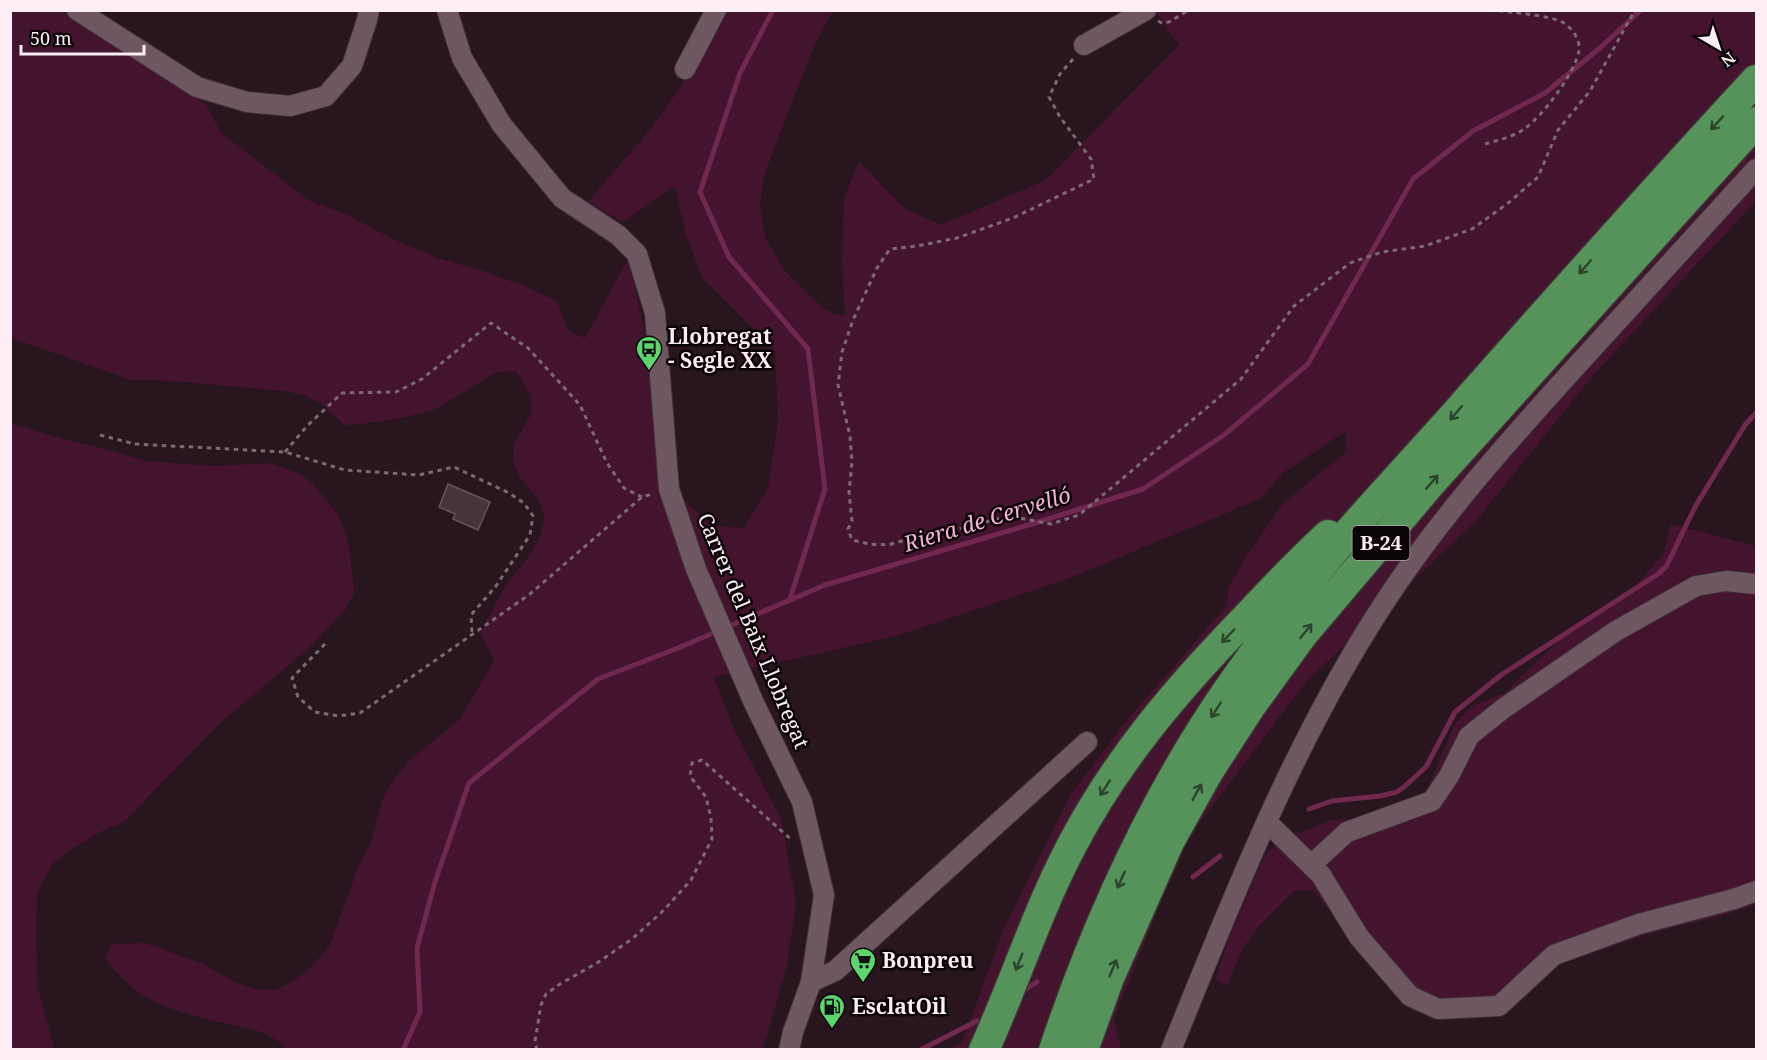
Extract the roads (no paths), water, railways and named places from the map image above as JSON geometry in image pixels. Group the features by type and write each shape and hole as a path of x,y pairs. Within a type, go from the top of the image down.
{"highway":[{"name":"B-24","path":"1081,1027 1094,940 1137,845 1188,754 1228,691 1349,533 1631,215 1756,80"},
{"name":"B-24","path":"1054,1050 1081,1027 1109,978 1169,842 1250,707 1303,634 1438,475 1756,122"},
{"path":"984,1050 1059,870 1090,811 1140,738 1197,668 1299,562 1436,436"}],"street":[{"path":"77,10 197,87 247,102 290,106 326,96 352,66 369,10"},
{"name":"Carrer del Baix Llobregat","path":"447,10 462,58 502,125 562,198 618,235 637,254 655,313 669,489 696,569 754,703 802,802 824,895 811,982 789,1050"},
{"path":"685,69 716,10"},
{"path":"1084,45 1150,15"},
{"path":"1171,1049 1267,822 1305,742 1386,600 1438,525 1508,442 1756,169"},
{"path":"1311,865 1347,832 1432,801 1449,776 1469,736 1504,708 1616,631 1696,586 1726,580 1756,584"},
{"path":"811,982 835,971 1087,742"},
{"path":"1267,822 1321,875 1359,937 1410,996 1438,1009 1499,1006 1554,955 1639,924 1756,891"}],"waterway":[{"path":"773,10 740,73 700,192 729,257 808,349 825,489 790,599"},
{"name":"Riera de Cervelló","path":"727,627 825,585 1143,489 1224,435 1308,364 1413,179 1473,131 1545,93 1600,48 1641,10"},
{"path":"1309,809 1332,801 1397,792 1426,767 1455,712 1501,675 1666,567 1695,507 1745,425 1756,413"},
{"name":"Riera de Cervelló","path":"403,1050 420,1012 417,948 435,882 469,783 598,679 718,631"},
{"path":"1193,877 1220,856"},
{"path":"1023,991 1037,982"},
{"path":"920,1050 977,1021"}],"place":[{"name":"Llobregat - Segle XX","path":"649,372"},
{"name":"Bonpreu","path":"863,984"},
{"name":"EsclatOil","path":"832,1030"}]}
